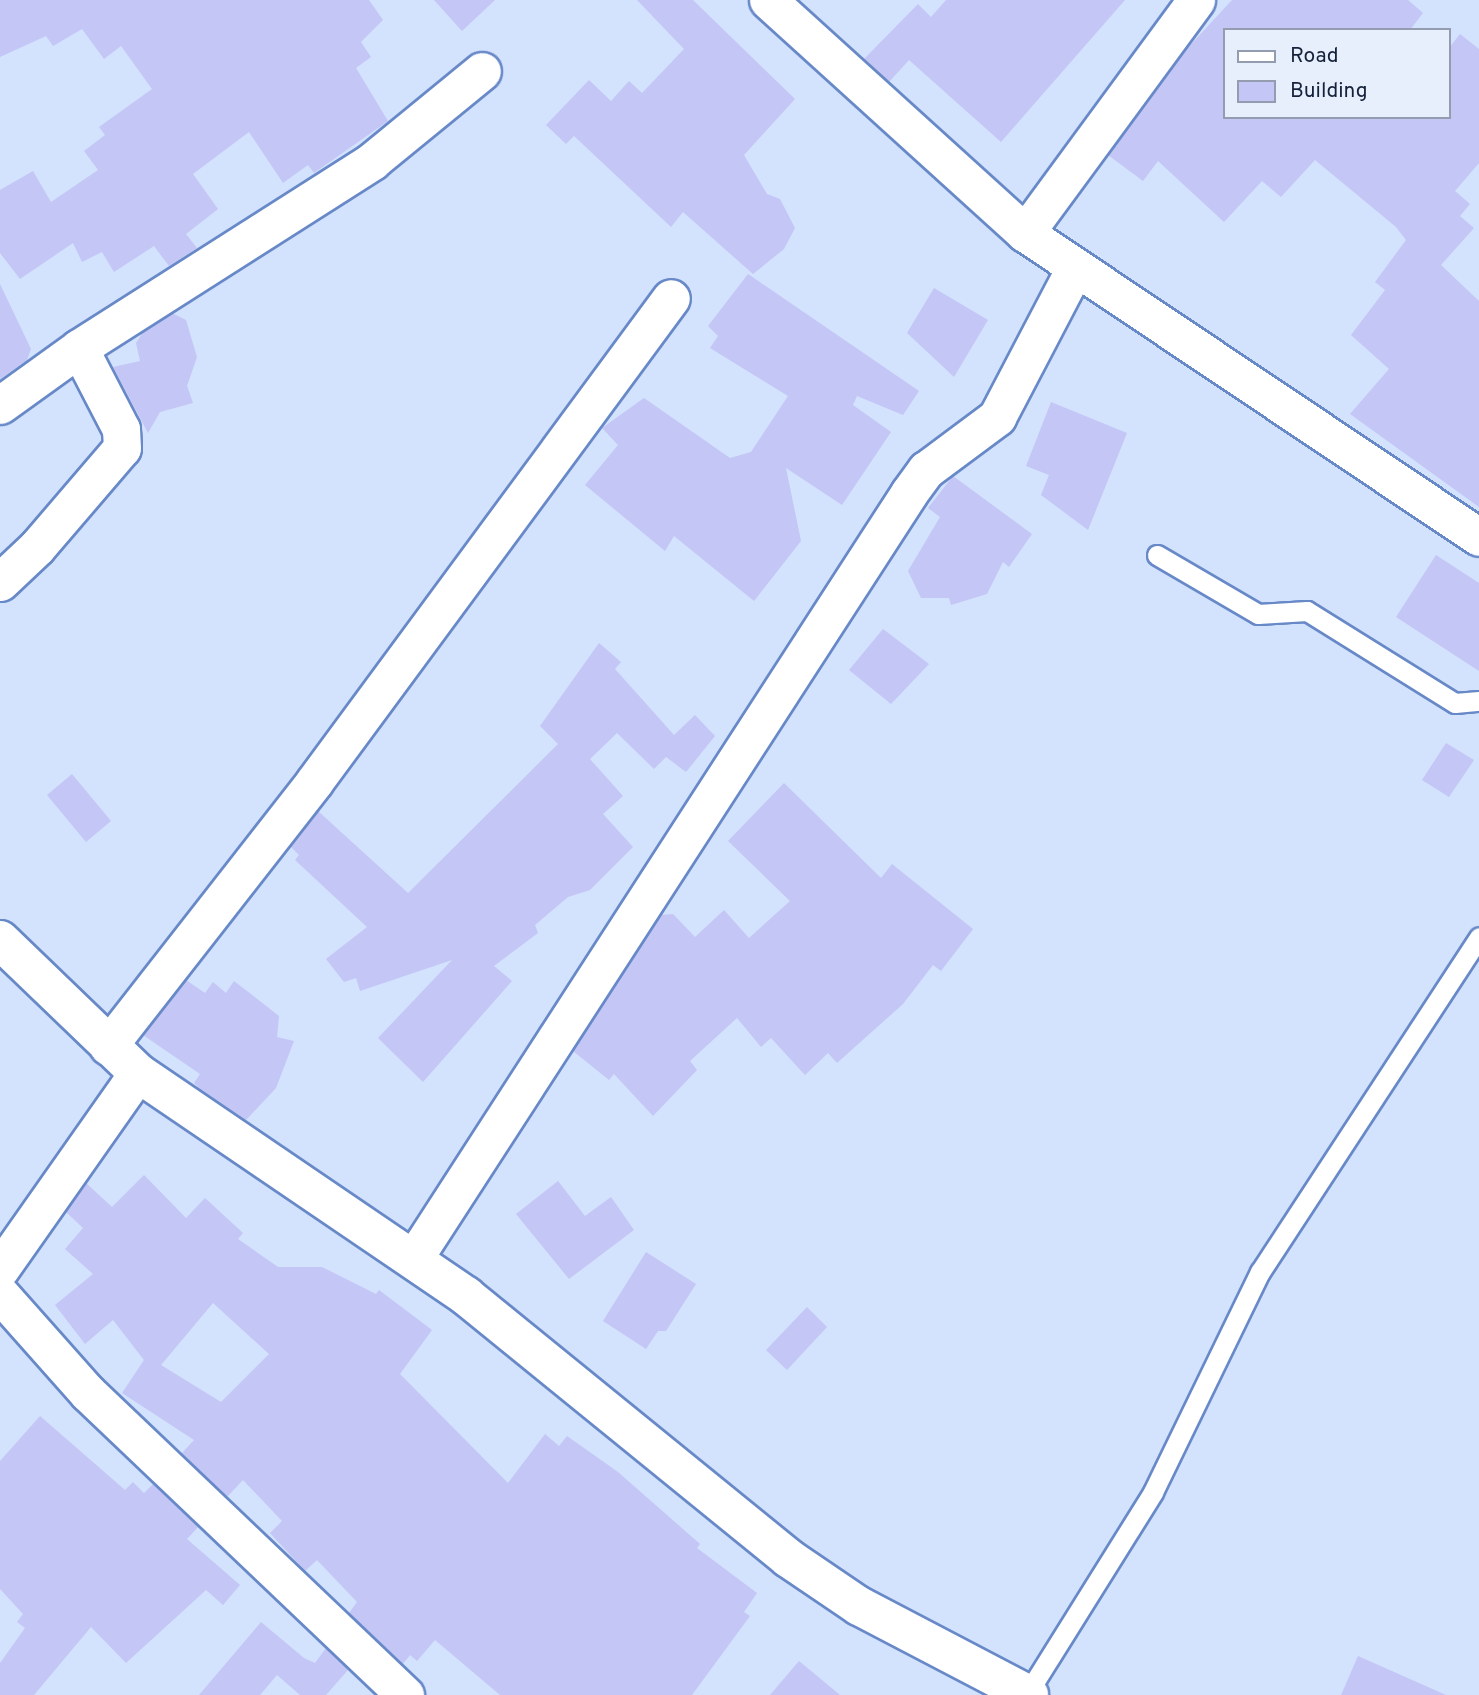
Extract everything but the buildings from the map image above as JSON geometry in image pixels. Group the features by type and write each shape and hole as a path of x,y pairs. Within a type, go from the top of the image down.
{"main road":[{"path":"0,940 138,1073 414,1258 523,1339 788,1558 859,1606 1028,1694"}],"street":[{"path":"768,0 1025,233 1479,537"},
{"path":"1025,233 1196,0"},
{"path":"0,405 79,348 372,161 481,71"},
{"path":"414,1258 909,493 926,470 997,417 1075,268"},
{"path":"108,1046 314,782 671,298"},
{"path":"0,582 37,547 122,448 121,429 79,348"},
{"path":"0,1269 138,1073"},
{"path":"0,1294 88,1393 404,1695"}],"lane":[{"path":"1157,555 1258,614 1307,611 1455,702 1479,701"},
{"path":"1028,1694 1153,1492 1260,1272 1479,937"}]}
